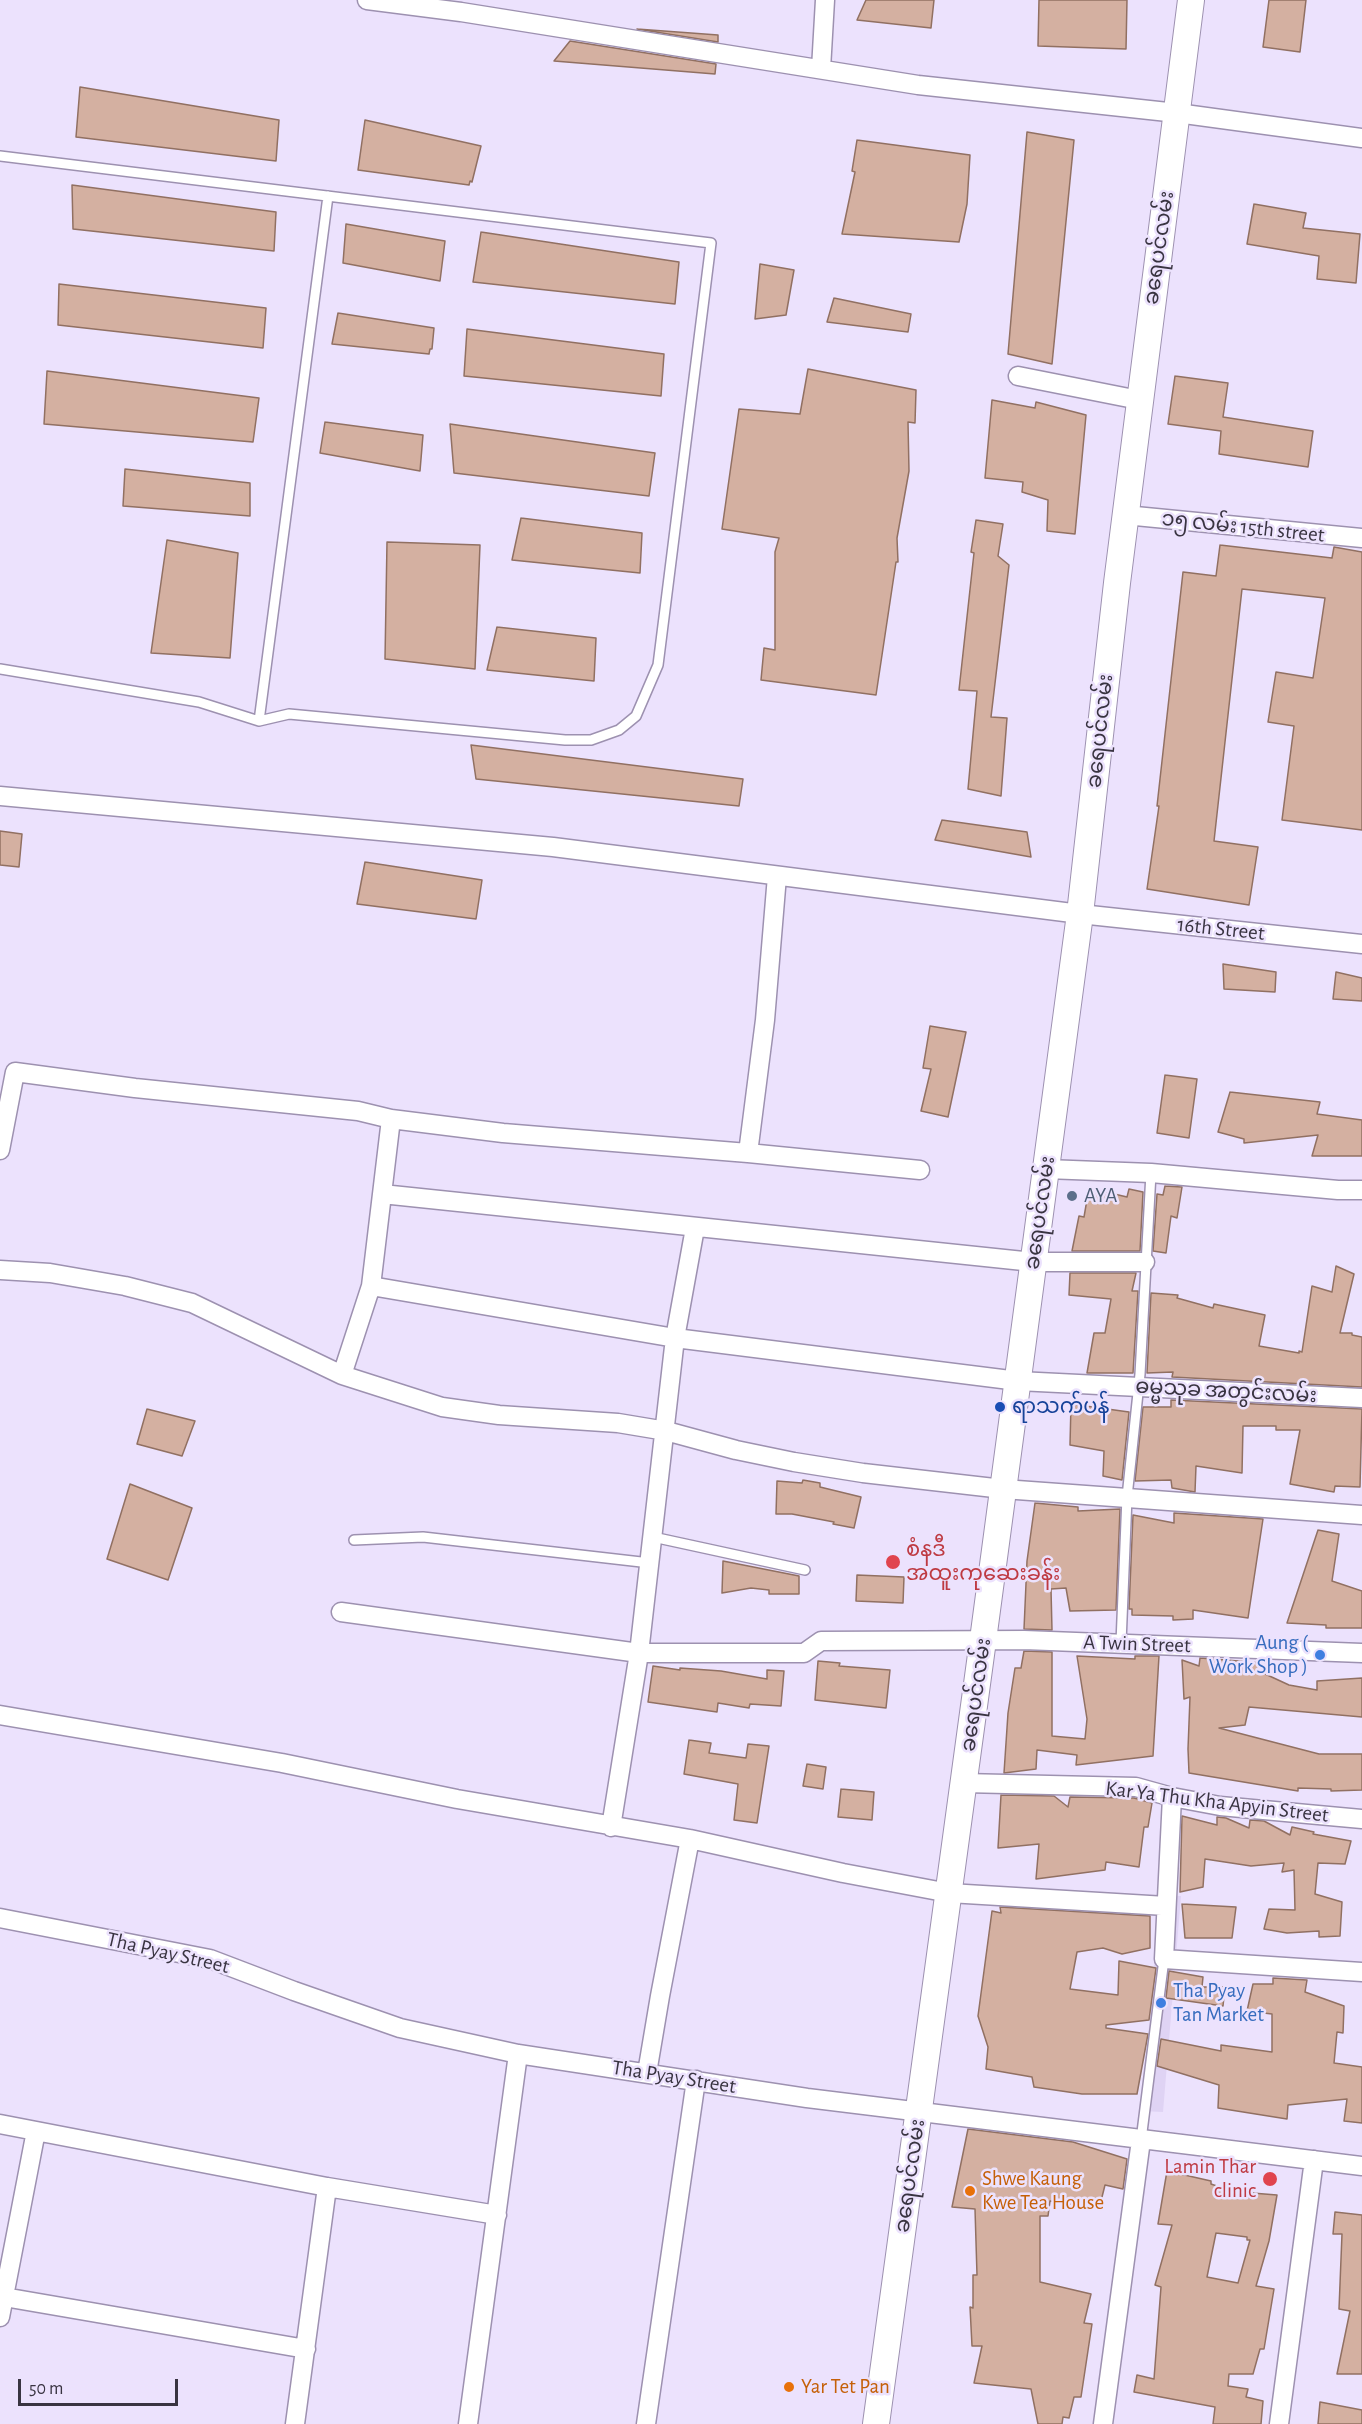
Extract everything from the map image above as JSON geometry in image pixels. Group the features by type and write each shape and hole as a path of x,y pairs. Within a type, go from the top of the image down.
{"main road":[{"name":"ခရေပင်လမ်း","path":"876,2424 1080,914 1125,515 1191,0"}],"street":[{"path":"366,0 461,12 918,85 1177,112 1362,138"},
{"path":"821,69 825,0"},
{"path":"1018,376 1139,400"},
{"name":"၁၅ လမ်း 15th street","path":"1125,515 1362,538"},
{"name":"16th Street","path":"0,796 554,847 1080,914 1362,944"},
{"path":"748,1153 765,1020 777,876"},
{"path":"0,1150 8,1071 135,1088 358,1111 391,1119 502,1133 920,1170"},
{"path":"342,1375 371,1286 391,1119"},
{"path":"1046,1169 1150,1173 1338,1190 1362,1190"},
{"path":"382,1194 1033,1262 1145,1263"},
{"path":"611,1827 639,1653 675,1338 695,1228"},
{"path":"0,1270 50,1273 125,1286 192,1304 342,1375 442,1407 509,1416 618,1423 666,1431 736,1450 794,1462 863,1473 1003,1489 1362,1515"},
{"name":"ဓမ္မသုခ အတွင်းလမ်း","path":"371,1286 675,1338 1018,1382 1362,1398"},
{"name":"A Twin Street","path":"341,1612 639,1653 804,1653 820,1641 983,1640 1362,1653"},
{"path":"0,1715 282,1763 457,1799 690,1839 843,1873 949,1893 1166,1906"},
{"name":"Kar Ya Thu Kha Apyin Street","path":"963,1783 1136,1787 1172,1797 1220,1806 1362,1819"},
{"path":"1172,1797 1164,1959 1362,1972"},
{"path":"647,2073 690,1839"},
{"name":"Tha Pyay Street","path":"0,1918 210,1959 400,2028 518,2054 807,2098 1362,2166"},
{"path":"468,2424 518,2054"},
{"path":"646,2424 696,2080"},
{"path":"0,2124 327,2187 497,2215"},
{"path":"0,2318 36,2131"},
{"path":"1103,2424 1141,2140"},
{"path":"1279,2424 1314,2160"},
{"path":"295,2424 327,2187"},
{"path":"4,2297 306,2349"}],"lane":[{"path":"0,156 711,243 658,665 636,716 619,730 591,740 565,740 289,714 259,721 199,702 0,669"},
{"path":"259,721 328,196"},
{"path":"1121,1643 1127,1497 1147,1252 1150,1173"},
{"path":"354,1540 423,1537 650,1563"},
{"path":"653,1537 805,1570"},
{"path":"1141,2140 1164,1959"}],"shaded area":[{"name":"Tha Pyay Tan Market","path":"1160,1895 1181,1896 1163,2112 1142,2111"}],"building":[{"path":"866,0 934,0 931,28 857,20"},
{"path":"1039,0 1127,0 1126,49 1038,46"},
{"path":"1269,0 1306,0 1300,52 1263,47"},
{"path":"637,29 718,35 718,42"},
{"path":"570,41 716,64 715,74 554,61"},
{"path":"80,87 279,120 276,161 76,137"},
{"path":"365,120 481,146 472,182 470,181 469,185 358,170"},
{"path":"1027,132 1074,140 1052,364 1008,354"},
{"path":"857,140 970,155 967,204 959,242 842,234 855,172 852,171"},
{"path":"72,185 276,212 274,251 73,229"},
{"path":"1254,204 1306,213 1303,228 1360,234 1356,283 1317,279 1319,256 1247,244"},
{"path":"346,224 445,241 440,281 343,263"},
{"path":"481,232 679,262 675,304 473,282"},
{"path":"760,264 794,270 786,315 755,319"},
{"path":"59,284 266,308 263,348 58,325"},
{"path":"834,298 911,314 908,332 827,322"},
{"path":"338,313 434,328 432,349 429,354 332,344"},
{"path":"467,329 664,354 661,396 464,376"},
{"path":"808,369 916,390 915,423 908,422 909,471 897,538 898,562 896,562 876,695 761,680 764,648 775,650 775,552 779,538 722,529 739,409 800,414"},
{"path":"47,371 259,398 253,442 44,424"},
{"path":"1175,376 1228,383 1223,417 1313,431 1308,467 1219,454 1221,431 1168,424"},
{"path":"992,400 1035,408 1036,402 1086,415 1075,534 1047,531 1048,500 1022,492 1023,482 985,478"},
{"path":"325,422 423,435 420,471 320,453"},
{"path":"450,424 655,453 649,496 454,473"},
{"path":"125,469 250,483 250,516 123,506"},
{"path":"521,518 642,533 640,573 512,560"},
{"path":"976,520 1003,524 998,556 1009,565 991,717 1007,718 1001,796 968,789 977,691 959,690"},
{"path":"167,540 238,553 230,658 151,653"},
{"path":"387,542 480,545 475,669 385,659"},
{"path":"1220,545 1332,558 1334,547 1362,552 1362,830 1282,820 1294,726 1268,722 1276,672 1313,678 1325,598 1242,589 1214,841 1258,847 1249,905 1147,889 1159,806 1157,806 1183,572 1216,576"},
{"path":"497,627 596,638 594,681 487,670"},
{"path":"471,745 743,779 739,806 476,779"},
{"path":"942,820 1027,832 1031,857 935,840"},
{"path":"0,831 22,834 19,867 0,865"},
{"path":"365,862 482,880 476,919 357,904"},
{"path":"1223,964 1276,972 1275,992 1224,989"},
{"path":"1336,972 1362,978 1362,1001 1333,999"},
{"path":"930,1026 966,1032 948,1117 921,1111 931,1069 923,1068"},
{"path":"1165,1075 1197,1079 1189,1138 1157,1133"},
{"path":"1230,1092 1320,1102 1317,1114 1362,1120 1362,1156 1312,1156 1318,1135 1244,1143 1244,1139 1218,1132"},
{"path":"1165,1186 1182,1187 1177,1218 1171,1216 1166,1253 1153,1251 1157,1194 1163,1195"},
{"path":"1089,1188 1127,1197 1129,1189 1143,1192 1140,1251 1072,1251 1079,1216 1084,1217"},
{"path":"1336,1266 1354,1274 1340,1333 1352,1333 1352,1335 1362,1337 1362,1387 1172,1377 1173,1372 1147,1373 1151,1293 1178,1295 1177,1298 1213,1308 1214,1304 1265,1315 1259,1346 1299,1353 1299,1351 1302,1352 1312,1286 1332,1292"},
{"path":"1070,1273 1136,1273 1132,1291 1138,1291 1133,1373 1087,1373 1094,1333 1105,1333 1111,1299 1069,1295"},
{"path":"1171,1400 1362,1409 1360,1487 1335,1486 1334,1492 1290,1484 1300,1430 1276,1430 1276,1426 1243,1426 1242,1473 1196,1466 1195,1492 1172,1488 1171,1480 1135,1481 1143,1407 1171,1407"},
{"path":"1071,1404 1129,1412 1122,1480 1103,1476 1104,1451 1070,1445"},
{"path":"147,1409 195,1421 182,1456 137,1444"},
{"path":"803,1480 820,1483 820,1487 861,1497 854,1528 792,1514 776,1514 777,1481 802,1483"},
{"path":"130,1484 192,1508 168,1580 107,1559"},
{"path":"1035,1503 1078,1507 1078,1511 1120,1509 1116,1610 1070,1611 1066,1588 1051,1589 1052,1630 1024,1629 1027,1561"},
{"path":"1174,1513 1263,1519 1248,1618 1193,1610 1193,1619 1173,1620 1173,1616 1132,1615 1132,1609 1129,1609 1133,1515 1174,1523"},
{"path":"1318,1530 1339,1534 1332,1581 1362,1591 1362,1628 1326,1628 1326,1625 1287,1623"},
{"path":"723,1561 799,1576 799,1594 769,1594 769,1590 751,1588 722,1593"},
{"path":"857,1575 904,1577 903,1603 856,1601"},
{"path":"1024,1651 1052,1652 1052,1736 1085,1739 1087,1719 1077,1656 1135,1659 1135,1656 1159,1656 1153,1756 1076,1765 1077,1755 1037,1750 1036,1769 1004,1773 1008,1713 1015,1668 1021,1668"},
{"path":"1200,1658 1264,1663 1263,1673 1289,1685 1317,1690 1317,1681 1362,1678 1362,1717 1249,1707 1245,1725 1219,1728 1319,1754 1362,1754 1362,1790 1331,1791 1331,1789 1298,1788 1298,1791 1189,1773 1190,1697 1184,1699 1182,1660 1199,1666"},
{"path":"818,1661 840,1663 839,1666 890,1670 886,1708 815,1700"},
{"path":"653,1666 680,1670 680,1668 721,1671 767,1679 767,1670 784,1671 781,1706 750,1704 749,1708 718,1703 717,1712 648,1702"},
{"path":"689,1740 711,1743 709,1753 746,1758 748,1744 769,1746 757,1823 734,1820 738,1784 684,1774"},
{"path":"807,1764 826,1767 823,1789 803,1786"},
{"path":"841,1789 874,1792 872,1820 838,1817"},
{"path":"1001,1795 1054,1796 1068,1807 1070,1797 1134,1798 1152,1803 1148,1827 1144,1827 1139,1867 1106,1862 1105,1870 1036,1879 1039,1844 998,1848"},
{"path":"1182,1816 1217,1825 1217,1817 1226,1818 1249,1828 1250,1820 1264,1821 1290,1835 1292,1827 1314,1832 1313,1834 1351,1841 1345,1864 1318,1863 1315,1894 1342,1902 1340,1936 1319,1937 1319,1931 1287,1933 1264,1929 1269,1909 1295,1910 1294,1870 1282,1872 1284,1863 1251,1866 1205,1859 1203,1887 1180,1892"},
{"path":"1182,1904 1236,1907 1232,1938 1185,1938"},
{"path":"1000,1907 1150,1916 1150,1948 1122,1954 1103,1948 1077,1952 1070,1989 1118,1995 1119,1961 1156,1968 1149,2020 1106,2025 1106,2028 1148,2034 1137,2094 1082,2094 1034,2087 1032,2077 986,2069 988,2047 978,2016 992,1911 1001,1913"},
{"path":"1169,1971 1203,1977 1202,1987 1225,1987 1223,2006 1166,1998"},
{"path":"1273,1978 1307,1980 1305,1992 1344,2006 1343,2033 1337,2032 1334,2063 1362,2067 1362,2123 1344,2121 1347,2099 1288,2105 1287,2119 1218,2108 1219,2085 1157,2066 1161,2039 1221,2051 1221,2045 1272,2052 1272,2014 1247,2011 1253,1984 1273,1984"},
{"path":"968,2129 1073,2142 1127,2159 1123,2189 1105,2185 1099,2209 1050,2201 1048,2216 1040,2216 1040,2282 1091,2294 1084,2323 1092,2324 1081,2397 1074,2397 1069,2418 1063,2417 1062,2424 1038,2424 1031,2389 974,2383 982,2346 972,2346 970,2307 973,2308 973,2275 977,2275 975,2209 952,2207"},
{"path":"1167,2171 1211,2181 1211,2184 1251,2198 1252,2193 1277,2195 1269,2241 1256,2286 1274,2289 1264,2349 1260,2349 1253,2374 1229,2374 1228,2386 1248,2389 1246,2397 1263,2401 1261,2424 1213,2424 1215,2407 1134,2392 1137,2375 1154,2379 1161,2287 1155,2285 1172,2225 1158,2224","holes":["1216,2233 1247,2237 1247,2240 1250,2240 1238,2283 1207,2277"]},
{"path":"1335,2212 1362,2215 1362,2374 1337,2374 1350,2311 1339,2309 1342,2234 1333,2234"},
{"path":"1320,2402 1362,2410 1362,2424 1318,2424"}],"place":[{"name":"AYA","path":"1072,1196"},
{"name":"ရာသက်ပန်","path":"1000,1407"},
{"name":"စံနဒီ အထူးကုဆေးခန်း","path":"893,1562"},
{"name":"Aung ( Work Shop )","path":"1320,1655"},
{"name":"Tha Pyay Tan Market","path":"1161,2003"},
{"name":"Lamin Thar clinic","path":"1270,2179"},
{"name":"Shwe Kaung Kwe Tea House","path":"970,2191"},
{"name":"Yar Tet Pan","path":"789,2387"}]}
